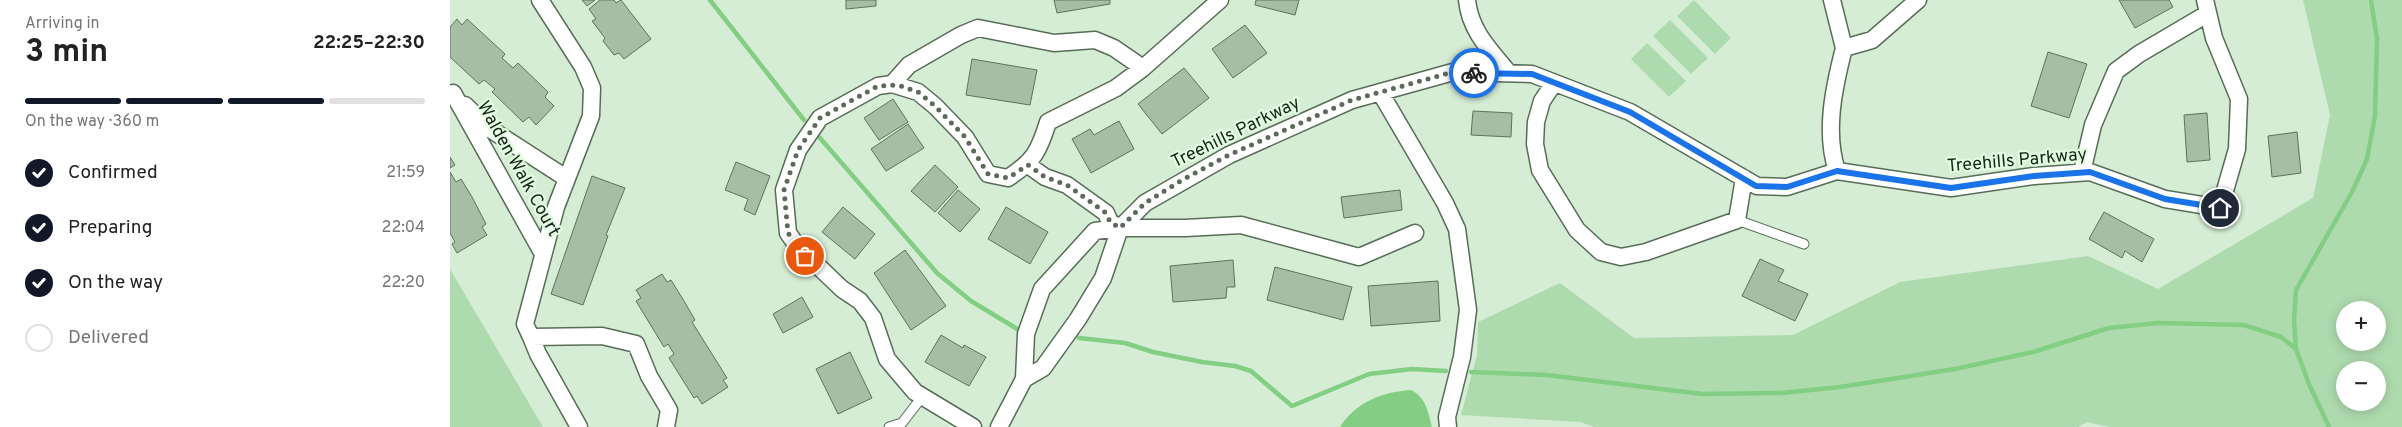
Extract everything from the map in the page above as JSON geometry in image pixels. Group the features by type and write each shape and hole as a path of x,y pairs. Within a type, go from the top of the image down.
{"street":[{"path":"540,0 583,67 592,88 591,116 566,178"},
{"path":"973,427 922,398 900,376 888,359 873,318 860,301 842,289 798,248 788,233 784,190 798,150 820,118 878,86 892,84 918,92 935,106 965,137 988,174 1008,178 1028,165 1040,148 1048,122 1116,88 1142,68 1220,0"},
{"path":"1467,0 1469,17 1481,38 1509,74"},
{"path":"1832,0 1844,48 1836,77 1831,126 1832,155 1837,171"},
{"path":"1844,48 1872,40 1918,0"},
{"path":"2082,172 2092,125 2116,71 2206,7"},
{"name":"Treehills Parkway","path":"1024,380 1042,368 1078,319 1103,278 1120,228 1145,203 1229,155 1352,100 1453,72 1532,74 1554,82 1630,112 1756,186 1787,187 1837,171 1951,188 2034,176 2090,172 2165,199 2220,208 2237,150 2239,99 2214,38 2206,7"},
{"path":"892,84 909,65 961,35 978,28 1054,43 1095,40 1114,48 1142,68"},
{"path":"1554,82 1542,101 1536,122 1535,144 1540,170 1577,230 1600,252 1621,258 1646,252 1737,220 1744,178"},
{"name":"Walden Walk Court","path":"451,92 490,130 566,178 543,254"},
{"name":"Walden Walk Court","path":"451,92 543,254"},
{"path":"1380,92 1445,203 1457,229 1468,310 1462,357 1446,417 1448,427"},
{"path":"1028,165 1045,177 1067,185 1106,213 1110,222 1120,228"},
{"name":"Treehills Parkway","path":"999,427 1024,380 1026,334 1042,289 1095,231 1120,228 1185,228 1241,225 1359,257 1415,233"},
{"path":"543,254 525,324 538,354 578,427"},
{"path":"531,337 602,336 636,344 650,376 669,410 666,427"}],"lane":[{"path":"1737,220 1804,244"},
{"path":"889,427 902,423 922,398"}],"shaded area":[{"path":"1694,0 1731,38 1715,54 1677,16"},
{"path":"2303,0 2402,0 2402,427 2109,427 2087,422 2078,427 1595,427 1580,422 1461,415 1477,355 1478,322 1560,283 1634,338 1793,335 1900,282 2088,256 2158,289 2313,198 2330,115"},
{"path":"1670,20 1708,58 1691,74 1653,36"},
{"path":"1647,43 1686,81 1669,97 1631,59"},
{"path":"450,269 543,427 450,427"},
{"path":"1411,390 1423,401 1432,427 1340,427 1354,411 1371,400 1390,393"}],"building":[{"path":"582,0 595,0 587,6"},
{"path":"600,0 614,0 616,3 621,0 651,39 624,59 619,53 614,55 603,41 605,38 592,21 596,19 589,9"},
{"path":"846,0 876,0 876,6 846,9"},
{"path":"1054,0 1110,0 1110,4 1057,13"},
{"path":"1256,0 1299,0 1295,15 1255,5"},
{"path":"2119,0 2169,0 2173,7 2135,28"},
{"path":"457,19 462,25 467,19 505,54 502,58 513,68 518,63 548,92 545,97 554,106 536,125 529,117 523,122 492,92 495,89 484,80 479,84 450,57 450,27"},
{"path":"1245,25 1267,53 1233,78 1212,49"},
{"path":"2048,52 2087,64 2069,118 2031,106"},
{"path":"972,59 1037,70 1030,105 966,95"},
{"path":"1184,68 1209,98 1162,134 1138,104"},
{"path":"893,99 908,122 879,140 864,118"},
{"path":"1473,111 1512,113 1511,137 1471,135"},
{"path":"2207,113 2210,160 2187,162 2184,115"},
{"path":"1119,121 1134,149 1091,173 1072,139 1090,129 1094,135"},
{"path":"908,124 924,148 886,171 871,149"},
{"path":"2297,132 2301,173 2272,177 2268,136"},
{"path":"450,157 455,165 450,168"},
{"path":"736,162 770,176 755,215 744,210 748,199 725,190"},
{"path":"935,165 958,187 935,212 911,191"},
{"path":"450,172 456,182 461,179 472,197 486,224 482,227 487,235 457,253 452,244 455,242 450,233"},
{"path":"592,176 625,188 606,235 608,236 583,305 551,294"},
{"path":"958,190 980,209 960,232 938,213"},
{"path":"1400,190 1402,210 1344,218 1341,197"},
{"path":"843,207 875,234 855,259 822,232"},
{"path":"1006,207 1048,232 1030,264 988,239"},
{"path":"2104,212 2154,239 2142,262 2125,251 2122,258 2089,239"},
{"path":"905,250 946,306 911,330 874,273"},
{"path":"1760,259 1784,270 1778,281 1808,294 1795,321 1742,296"},
{"path":"1233,260 1235,287 1227,287 1226,298 1173,302 1170,266"},
{"path":"1275,267 1352,287 1343,320 1267,300"},
{"path":"662,274 667,282 671,280 695,320 692,322 727,378 723,380 728,387 702,404 697,396 694,398 669,358 674,354 668,344 664,347 636,301 641,298 636,290"},
{"path":"1438,281 1440,321 1371,326 1368,286"},
{"path":"802,297 813,317 783,333 773,314"},
{"path":"941,335 963,348 964,345 986,357 969,386 925,362"},
{"path":"850,352 872,398 838,414 816,369"}],"waterway":[{"path":"710,0 804,120"},
{"path":"2329,427 2309,384 2296,349 2294,321 2296,290 2352,192 2367,159 2375,116 2377,39 2371,0"},
{"path":"820,138 937,273 971,301 1019,330"},
{"path":"1471,372 1547,375 1702,394 1781,393 1840,387 1955,369 2033,352 2109,328 2158,323 2244,325 2281,337 2296,349"},
{"path":"1079,338 1125,343 1153,352 1202,362 1235,366 1251,371 1292,406 1369,374 1412,369 1446,371"}],"way so far":[{"path":"805,256 788,233 784,190 798,150 820,118 878,86 892,84 918,92 935,106 965,137 988,174 1008,178 1028,165 1045,177 1067,185 1106,213 1110,222 1120,228 1145,203 1182,180 1229,155 1352,100 1453,72 1474,73"}],"route":[{"path":"1474,73 1532,74 1630,112 1756,186 1787,187 1837,171 1951,188 2034,176 2090,172 2165,199 2220,208"}]}
